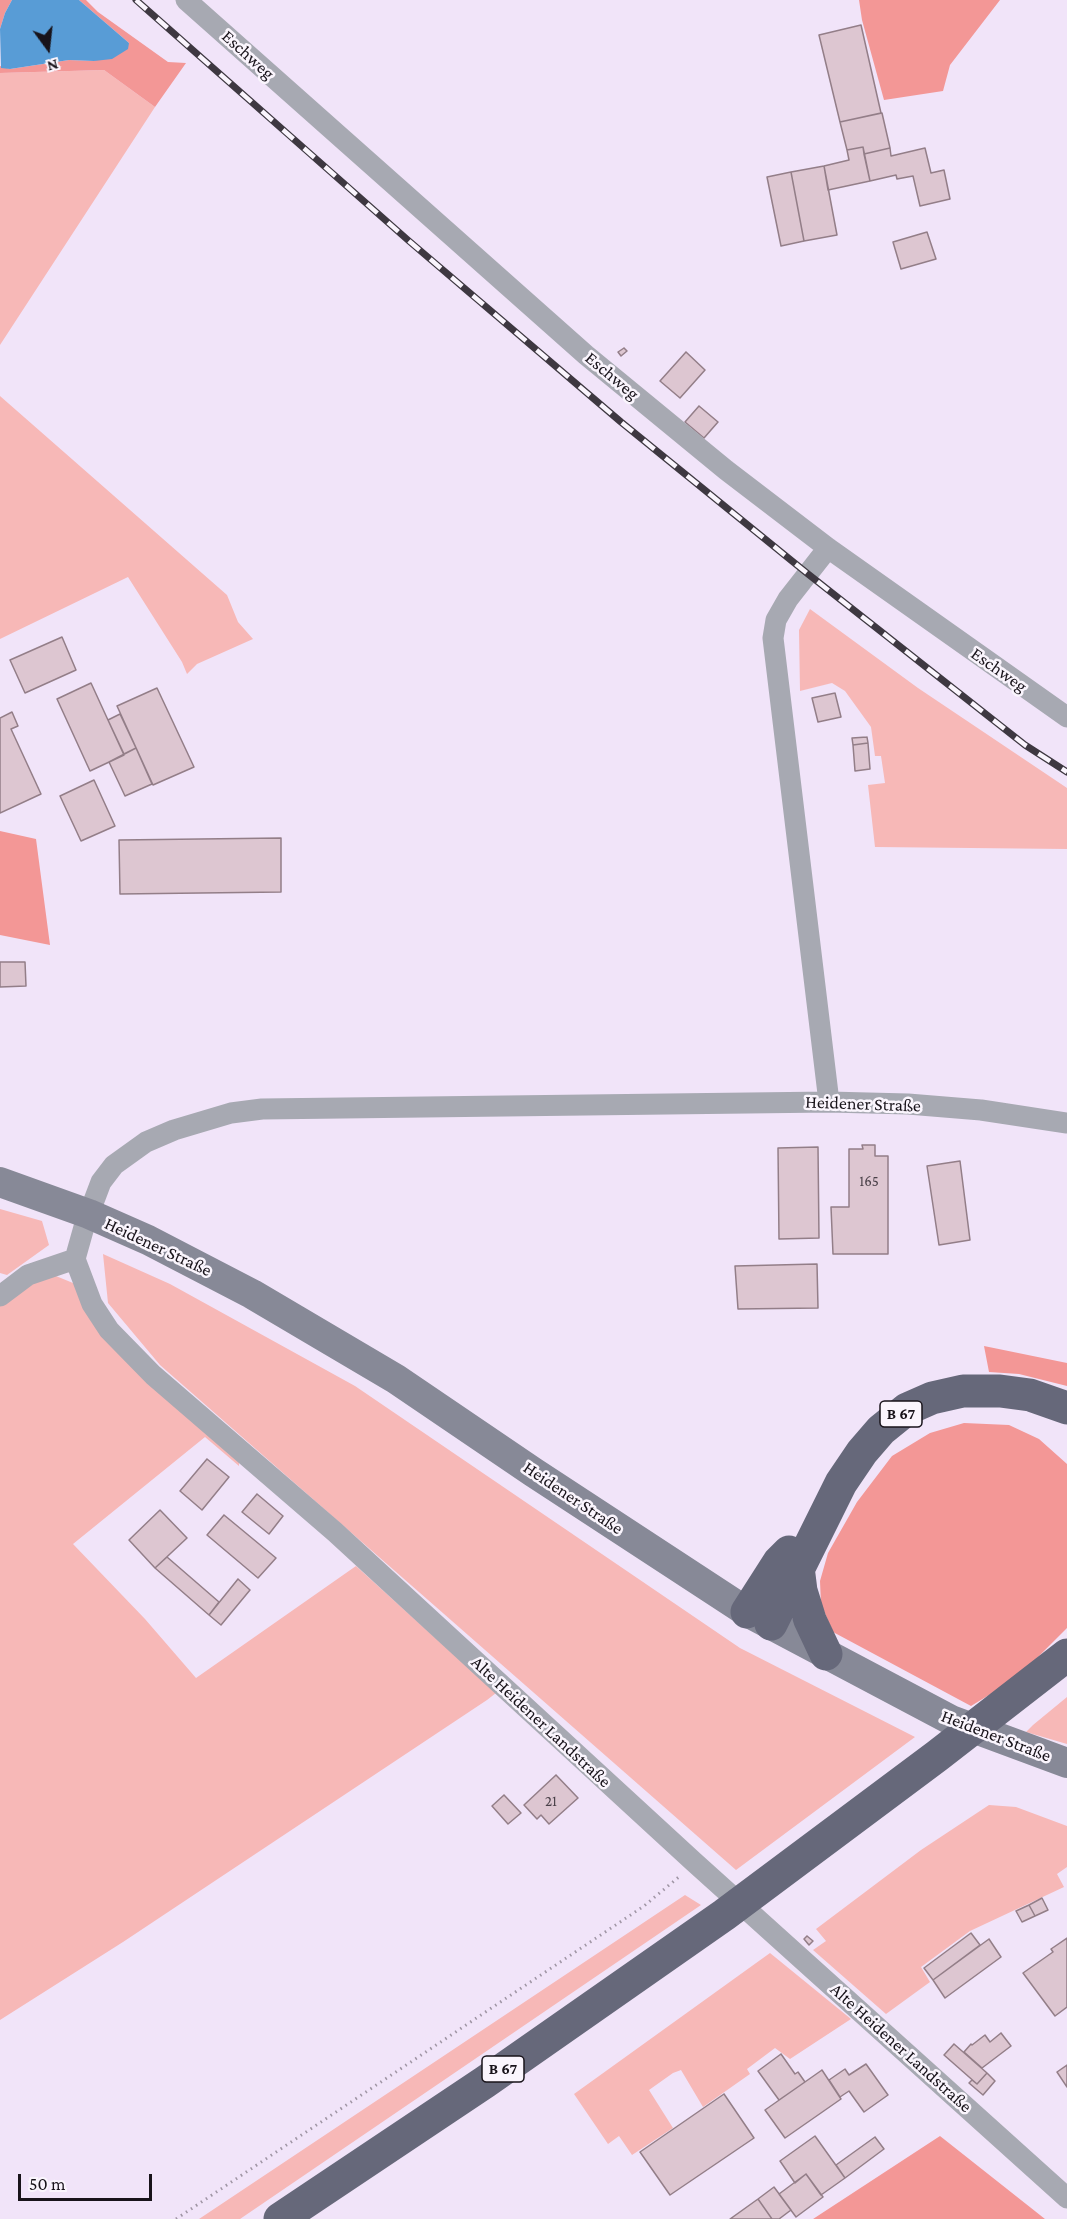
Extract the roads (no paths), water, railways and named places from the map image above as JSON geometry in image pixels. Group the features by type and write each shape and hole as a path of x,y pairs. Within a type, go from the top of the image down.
{"highway":[{"name":"B 67","path":"821,1521 841,1483 862,1452 881,1430 907,1409 932,1398 963,1390 1000,1390 1030,1395"},
{"path":"1030,1395 1067,1408"},
{"path":"1030,1395 1067,1422"},
{"path":"759,1618 779,1562 821,1521"},
{"path":"759,1618 798,1567 821,1521"},
{"path":"798,1567 801,1591 810,1620 826,1654"},
{"path":"1026,1698 1067,1653"},
{"name":"B 67","path":"309,2219 485,2102 948,1760 1026,1698 1067,1678"},
{"name":"B 67","path":"280,2219 730,1921"}],"main road":[{"name":"Heidener Straße","path":"0,1182 89,1214 205,1268 396,1379 562,1491 759,1618 951,1720 1067,1763"}],"street":[{"name":"Eschweg","path":"186,0 586,355 726,470 828,548 1067,717"},
{"path":"828,548 788,599 776,620 773,638 829,1102"},
{"name":"Heidener Straße","path":"89,1214 101,1182 114,1165 146,1142 202,1121 252,1110 829,1102 908,1104 981,1110 1067,1123"},
{"path":"0,1296 28,1275 75,1259 89,1214"},
{"name":"Alte Heidener Landstraße","path":"75,1259 92,1304 108,1330 130,1354 335,1532 694,1862 1067,2198"}],"water":[{"path":"12,0 79,0 129,43 128,49 112,59 69,60 10,69 1,68 0,29"}],"railway":[{"path":"136,0 409,241 621,422 808,574 1025,745 1067,772"}]}
